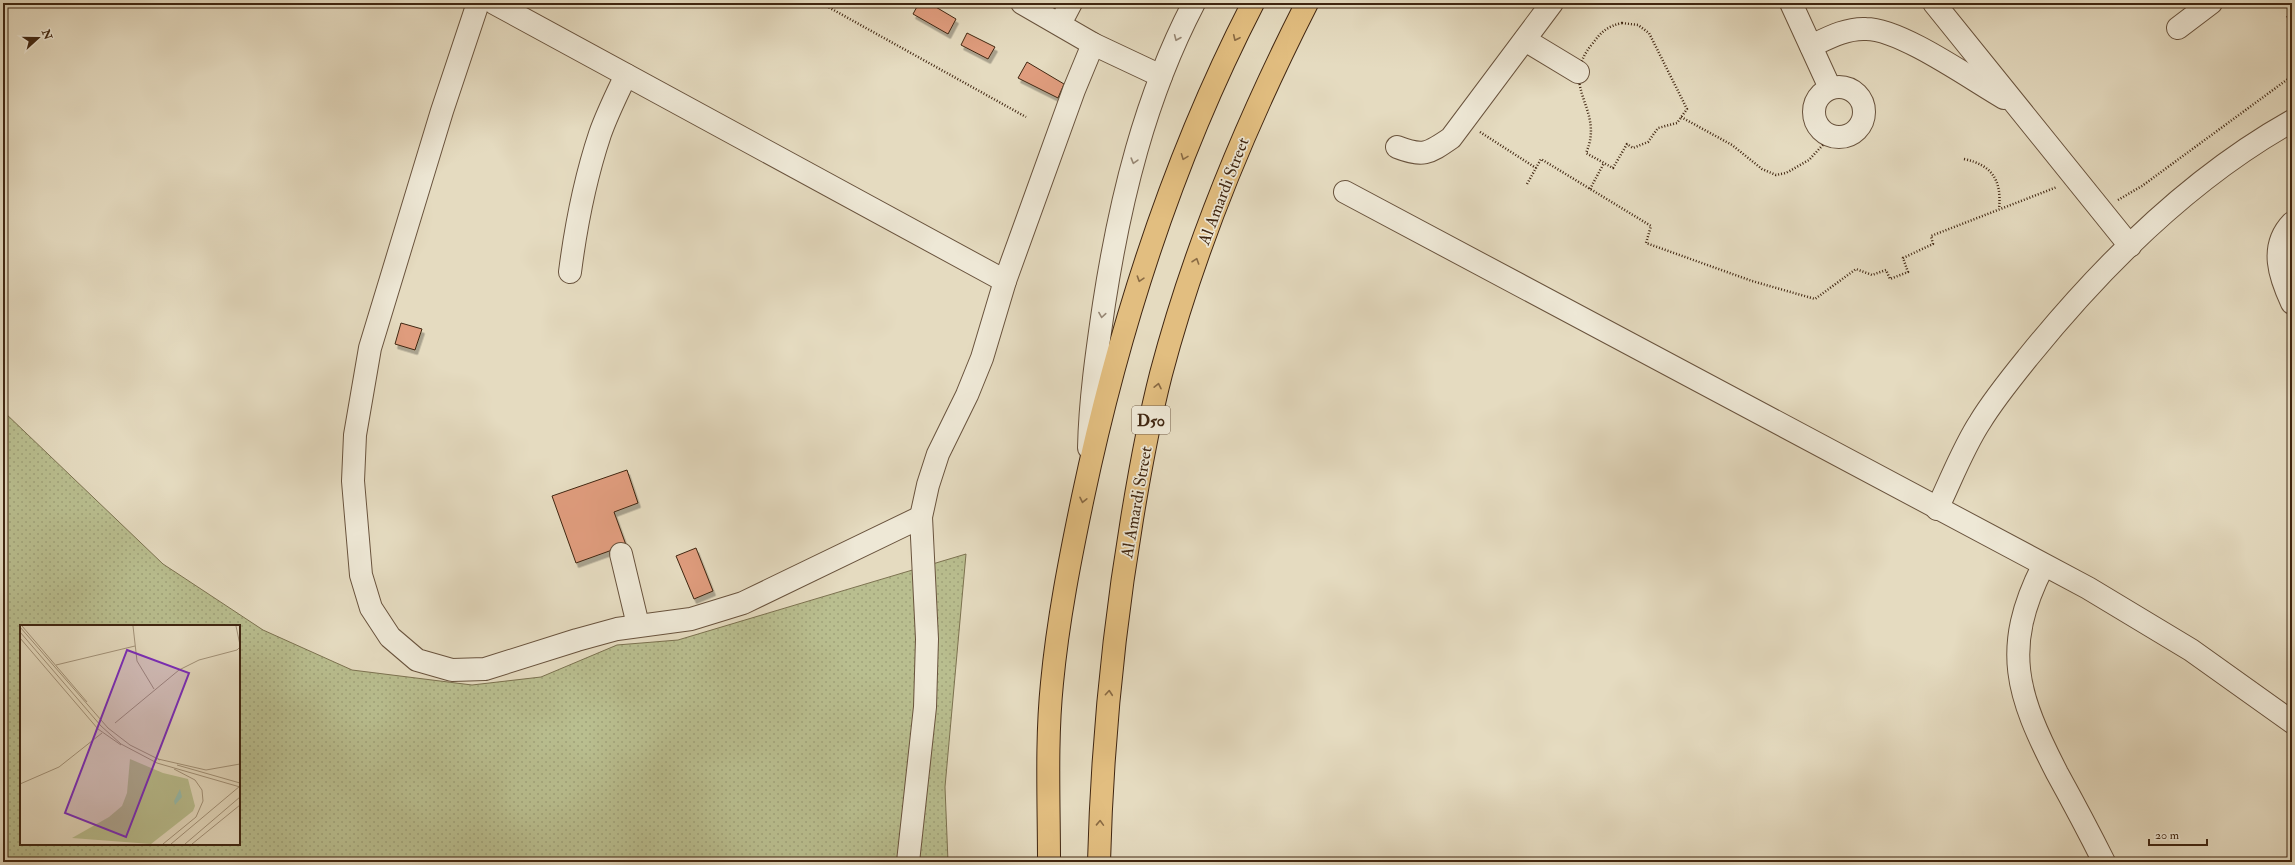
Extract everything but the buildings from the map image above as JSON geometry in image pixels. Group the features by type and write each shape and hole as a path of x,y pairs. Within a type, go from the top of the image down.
{"main road":[{"path":"1049,862 1052,684 1066,577 1113,367 1150,250 1198,122 1216,80 1253,3"},
{"name":"Al Amardi Street","path":"1099,862 1101,784 1122,578 1139,477 1161,375 1180,308 1226,182 1264,90 1307,3"}],"street":[{"path":"478,3 442,111 370,348 355,435 353,481 361,575 371,608 390,637 417,660 452,670 485,669 577,640 638,625 691,619 743,603 921,517"},
{"path":"494,3 1004,281"},
{"path":"1022,3 1093,44 1162,76"},
{"path":"1060,24 1071,3"},
{"path":"1089,471 1090,413 1096,354 1114,240 1127,183 1143,127 1162,76 1194,3"},
{"path":"1396,147 1414,154 1431,151 1450,138 1464,122 1552,3"},
{"path":"1791,3 1830,88"},
{"path":"1934,3 2130,246"},
{"path":"2178,28 2211,3"},
{"path":"1811,46 1852,30 1878,30 1890,33 2015,105"},
{"path":"1525,40 1578,72"},
{"path":"908,862 925,707 927,639 921,517 938,454 967,395 982,358 1004,281 1093,44"},
{"path":"570,272 576,225 587,179 601,133 626,75"},
{"path":"1830,88 1848,88 1861,99 1864,107 1861,124 1855,131 1839,137 1831,136 1823,132 1814,116 1817,99 1830,88"},
{"path":"1937,509 1979,422 2045,337 2130,246 2208,177 2244,150 2292,121"},
{"path":"1345,192 2043,566 2088,588 2147,622 2240,683 2292,722"},
{"path":"2292,223 2283,237 2278,263 2280,276 2292,303"},
{"path":"621,554 638,625"},
{"path":"2043,566 2032,588 2024,611 2019,636 2021,685 2027,709 2036,733 2104,862"}],"path":[{"path":"821,3 1026,117"},
{"path":"2287,16 2292,24"},
{"path":"1622,23 1642,27 1652,38 1687,109 1681,117 1678,123 1658,128 1648,142 1633,148 1627,144 1613,168 1586,153 1591,142 1591,124 1578,85 1578,72 1584,53 1604,30 1622,23"},
{"path":"2101,211 2138,189 2292,76"},
{"path":"1681,117 1732,145 1762,169 1776,175 1786,173 1809,160 1831,136"},
{"path":"1464,122 1536,168"},
{"path":"1964,159 1977,161 1993,175 1997,181 2001,195 1999,209"},
{"path":"1527,184 1541,160 1652,226 1646,243 1752,281 1815,299 1856,269 1872,275 1886,270 1890,279 1908,272 1903,258 1933,244 1931,236 1999,209 2017,204 2042,191 2078,182"},
{"path":"1590,189 1604,163"}],"green space":[{"path":"3,411 163,564 263,630 352,670 472,685 541,677 617,645 678,640 966,554 945,787 948,862 3,862"}]}
